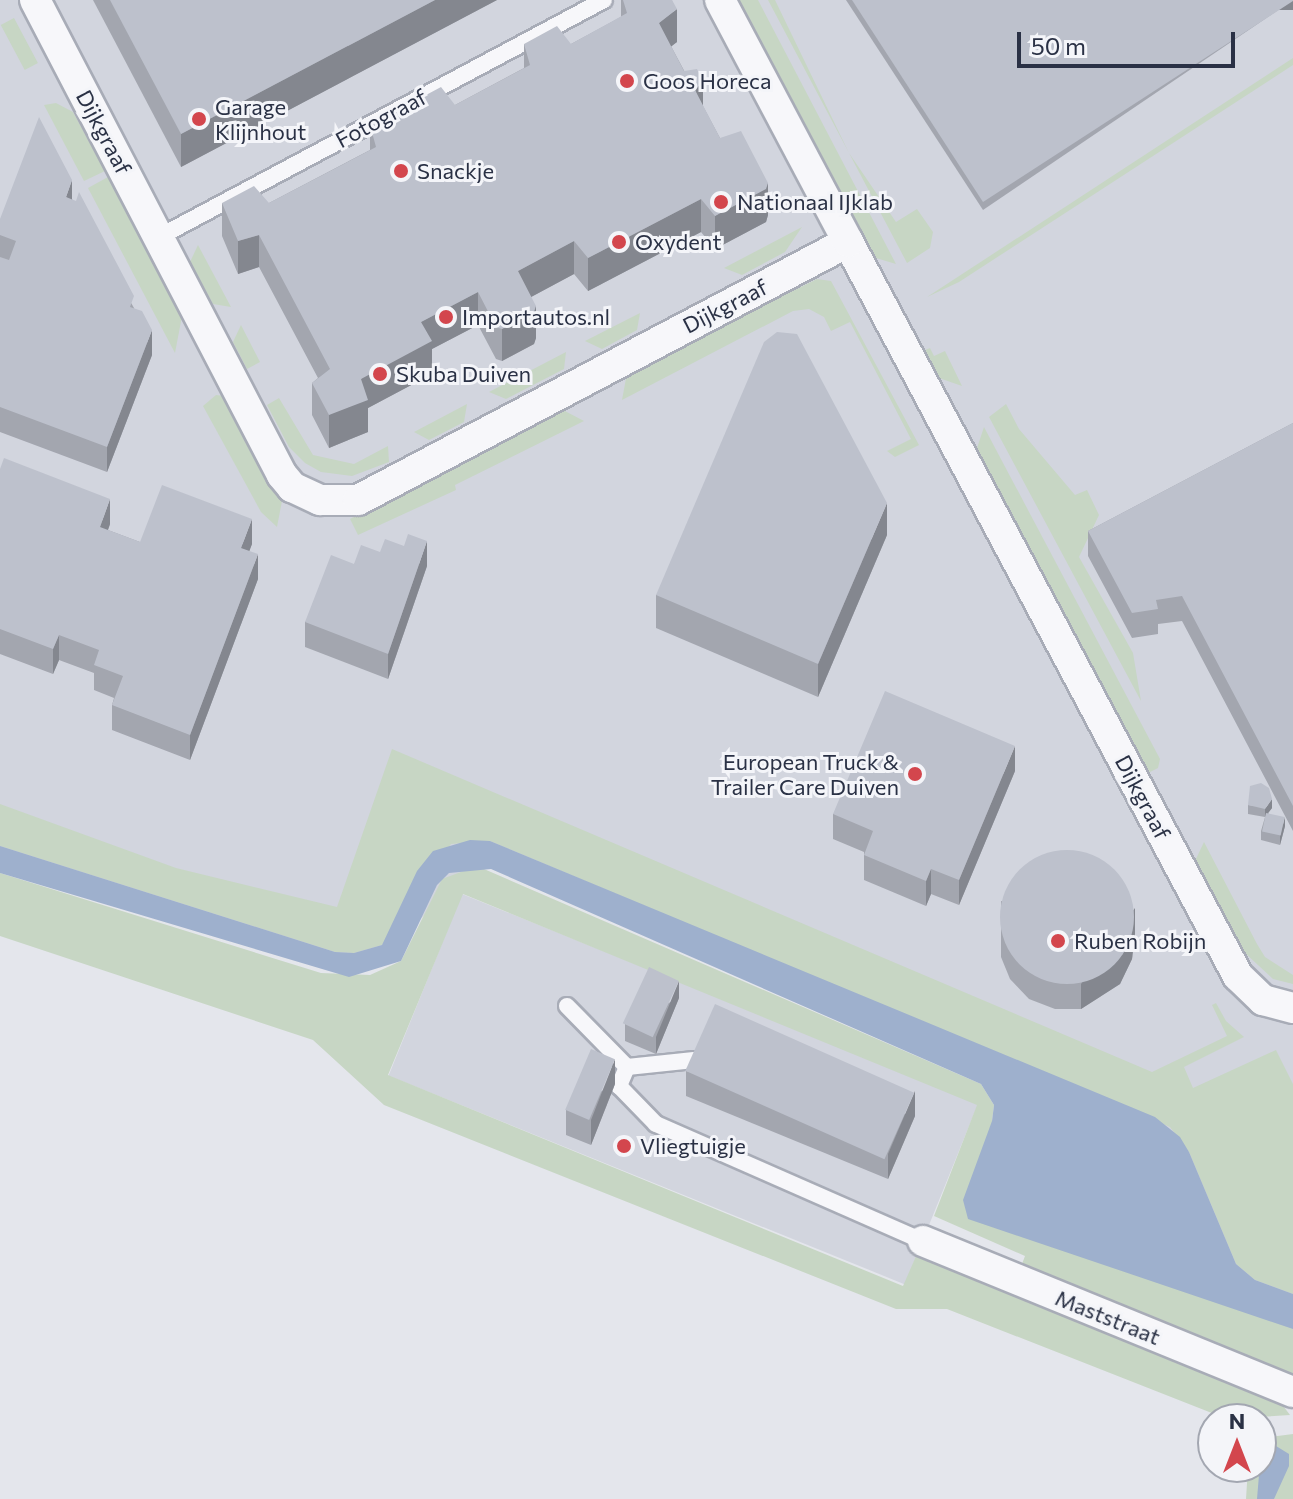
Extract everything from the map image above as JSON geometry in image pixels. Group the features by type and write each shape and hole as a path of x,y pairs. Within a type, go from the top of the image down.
{"street":[{"name":"Dijkgraaf","path":"35,0 282,475 306,496 339,503 358,500 848,242 1238,976 1263,1000 1293,1008"},
{"path":"720,0 848,242"},
{"name":"Maststraat","path":"923,1241 1293,1392"}],"lane":[{"name":"Fotograaf","path":"159,237 604,0"},
{"path":"567,1006 627,1067"},
{"path":"627,1067 694,1060"},
{"path":"627,1067 619,1086 656,1124 923,1241"}],"shaded area":[{"path":"0,0 1293,0 1293,1310 1085,1232 1005,1076 483,852 393,949 343,967 0,863"},
{"path":"462,894 978,1103 905,1284 389,1076"}],"green space":[{"path":"738,0 758,0 896,264 876,258"},
{"path":"768,0 775,0 849,153"},
{"path":"14,18 38,63 25,70 1,25"},
{"path":"1293,58 1293,65 959,282 927,297"},
{"path":"56,103 73,112 105,171 84,181 44,105"},
{"path":"849,153 896,222 917,209 933,232 930,248 907,263"},
{"path":"108,177 182,316 175,353 88,188"},
{"path":"802,227 785,252 742,275 724,268"},
{"path":"198,245 231,307 213,304 190,262"},
{"path":"817,279 831,281 919,445 895,457 887,451 911,439 850,322 831,331 824,317 809,309 793,311 622,400 627,373"},
{"path":"640,313 637,330 602,349 585,341"},
{"path":"241,325 260,362 247,369 233,342"},
{"path":"930,348 934,356 945,351 962,386 939,378 925,350"},
{"path":"566,352 564,369 506,399 489,392"},
{"path":"216,395 224,396 282,501 277,527 261,512 203,406"},
{"path":"279,398 313,455 354,464 388,446 389,462 352,476 321,472 305,463 289,447 267,405"},
{"path":"467,404 464,422 429,440 414,432"},
{"path":"1006,404 1019,429 1075,495 1087,490 1099,515 1079,557 1133,653 1141,701 989,417"},
{"path":"561,409 584,421 455,485 456,490 358,535 350,519"},
{"path":"984,427 1160,759 1158,768 1148,773 977,448"},
{"path":"392,749 1152,1072 1227,1036 1212,1005 1216,1003 1226,1021 1244,1037 1184,1067 1193,1088 1276,1050 1293,1084 1293,1294 1255,1280 1236,1264 1189,1152 1170,1127 490,841 451,844 382,945 354,953 335,952 0,846 0,804 176,868 337,907"},
{"path":"1204,842 1265,957 1293,975 1293,984 1273,979 1245,953 1195,861"},
{"path":"477,866 981,1084 994,1105 992,1121 1293,1328 1293,1384 1019,1272 1025,1256 934,1216 977,1105 463,894 388,1075 903,1286 920,1247 1281,1403 1290,1415 1277,1416 1277,1403 1197,1403 1197,1407 947,1309 896,1309 384,1105 313,1040 0,936 0,873 321,973 370,975 401,961 442,879"},
{"path":"1293,1434 1293,1499 1246,1499 1247,1483 1277,1483 1277,1436"}],"water":[{"path":"470,840 490,841 1155,1117 1180,1137 1189,1152 1236,1264 1255,1280 1293,1294 1293,1329 968,1219 963,1200 992,1121 994,1105 981,1084 491,869 449,873 437,885 401,961 349,977 0,873 0,846 335,952 354,953 382,945 417,871 433,851"},
{"path":"1277,1447 1289,1454 1289,1466 1274,1499 1257,1499 1258,1483 1277,1483"}],"building":[{"path":"110,0 435,0 181,134"},
{"path":"623,0 672,0 677,9 659,23 684,71 697,69 703,81 695,90 720,138 741,131 768,183 766,189 715,216 701,199 588,258 574,241 518,271 536,306 534,312 502,329 496,327 478,292 421,322 432,341 361,379 368,400 329,415 312,383 330,369 259,235 238,241 222,203 254,186 269,203 376,147 370,125 441,87 455,105 530,65 524,44 557,26 571,44 627,13"},
{"path":"852,0 1293,0 1293,1 983,202"},
{"path":"39,117 72,180 66,197 76,201 79,192 134,296 130,307 142,311 152,330 107,447 0,407 0,257 9,260 16,241 0,235 0,219"},
{"path":"777,332 797,334 887,503 818,664 656,595 764,342"},
{"path":"1293,423 1293,806 1182,596 1156,600 1158,609 1132,613 1088,531"},
{"path":"4,458 110,499 100,527 140,542 162,485 252,519 241,548 258,554 190,735 112,705 123,676 94,665 99,650 59,635 53,649 0,629 0,469"},
{"path":"408,534 427,541 388,654 305,622 331,555 354,564 361,545 380,552 385,539 404,546"},
{"path":"885,691 1015,746 959,880 931,869 926,881 864,855 873,831 833,814"},
{"path":"1261,783 1269,788 1272,799 1265,809 1248,805 1250,786"},
{"path":"1266,813 1285,817 1281,836 1262,832"},
{"path":"1067,850 1093,855 1114,870 1129,891 1134,917 1129,943 1114,964 1093,979 1067,984 1041,979 1020,964 1005,943 1000,917 1005,891 1020,870 1041,855"},
{"path":"649,967 679,981 653,1037 623,1023"},
{"path":"715,1004 914,1093 884,1159 685,1071"},
{"path":"591,1049 615,1059 589,1120 565,1110"}],"place":[{"name":"Goos Horeca","path":"627,81"},
{"name":"Garage Klijnhout","path":"199,119"},
{"name":"Snackje","path":"401,171"},
{"name":"Nationaal IJklab","path":"721,202"},
{"name":"Oxydent","path":"619,242"},
{"name":"Importautos.nl","path":"446,317"},
{"name":"Skuba Duiven","path":"380,374"},
{"name":"European Truck & Trailer Care Duiven","path":"915,774"},
{"name":"Ruben Robijn","path":"1058,941"},
{"name":"Vliegtuigje","path":"624,1146"}]}
